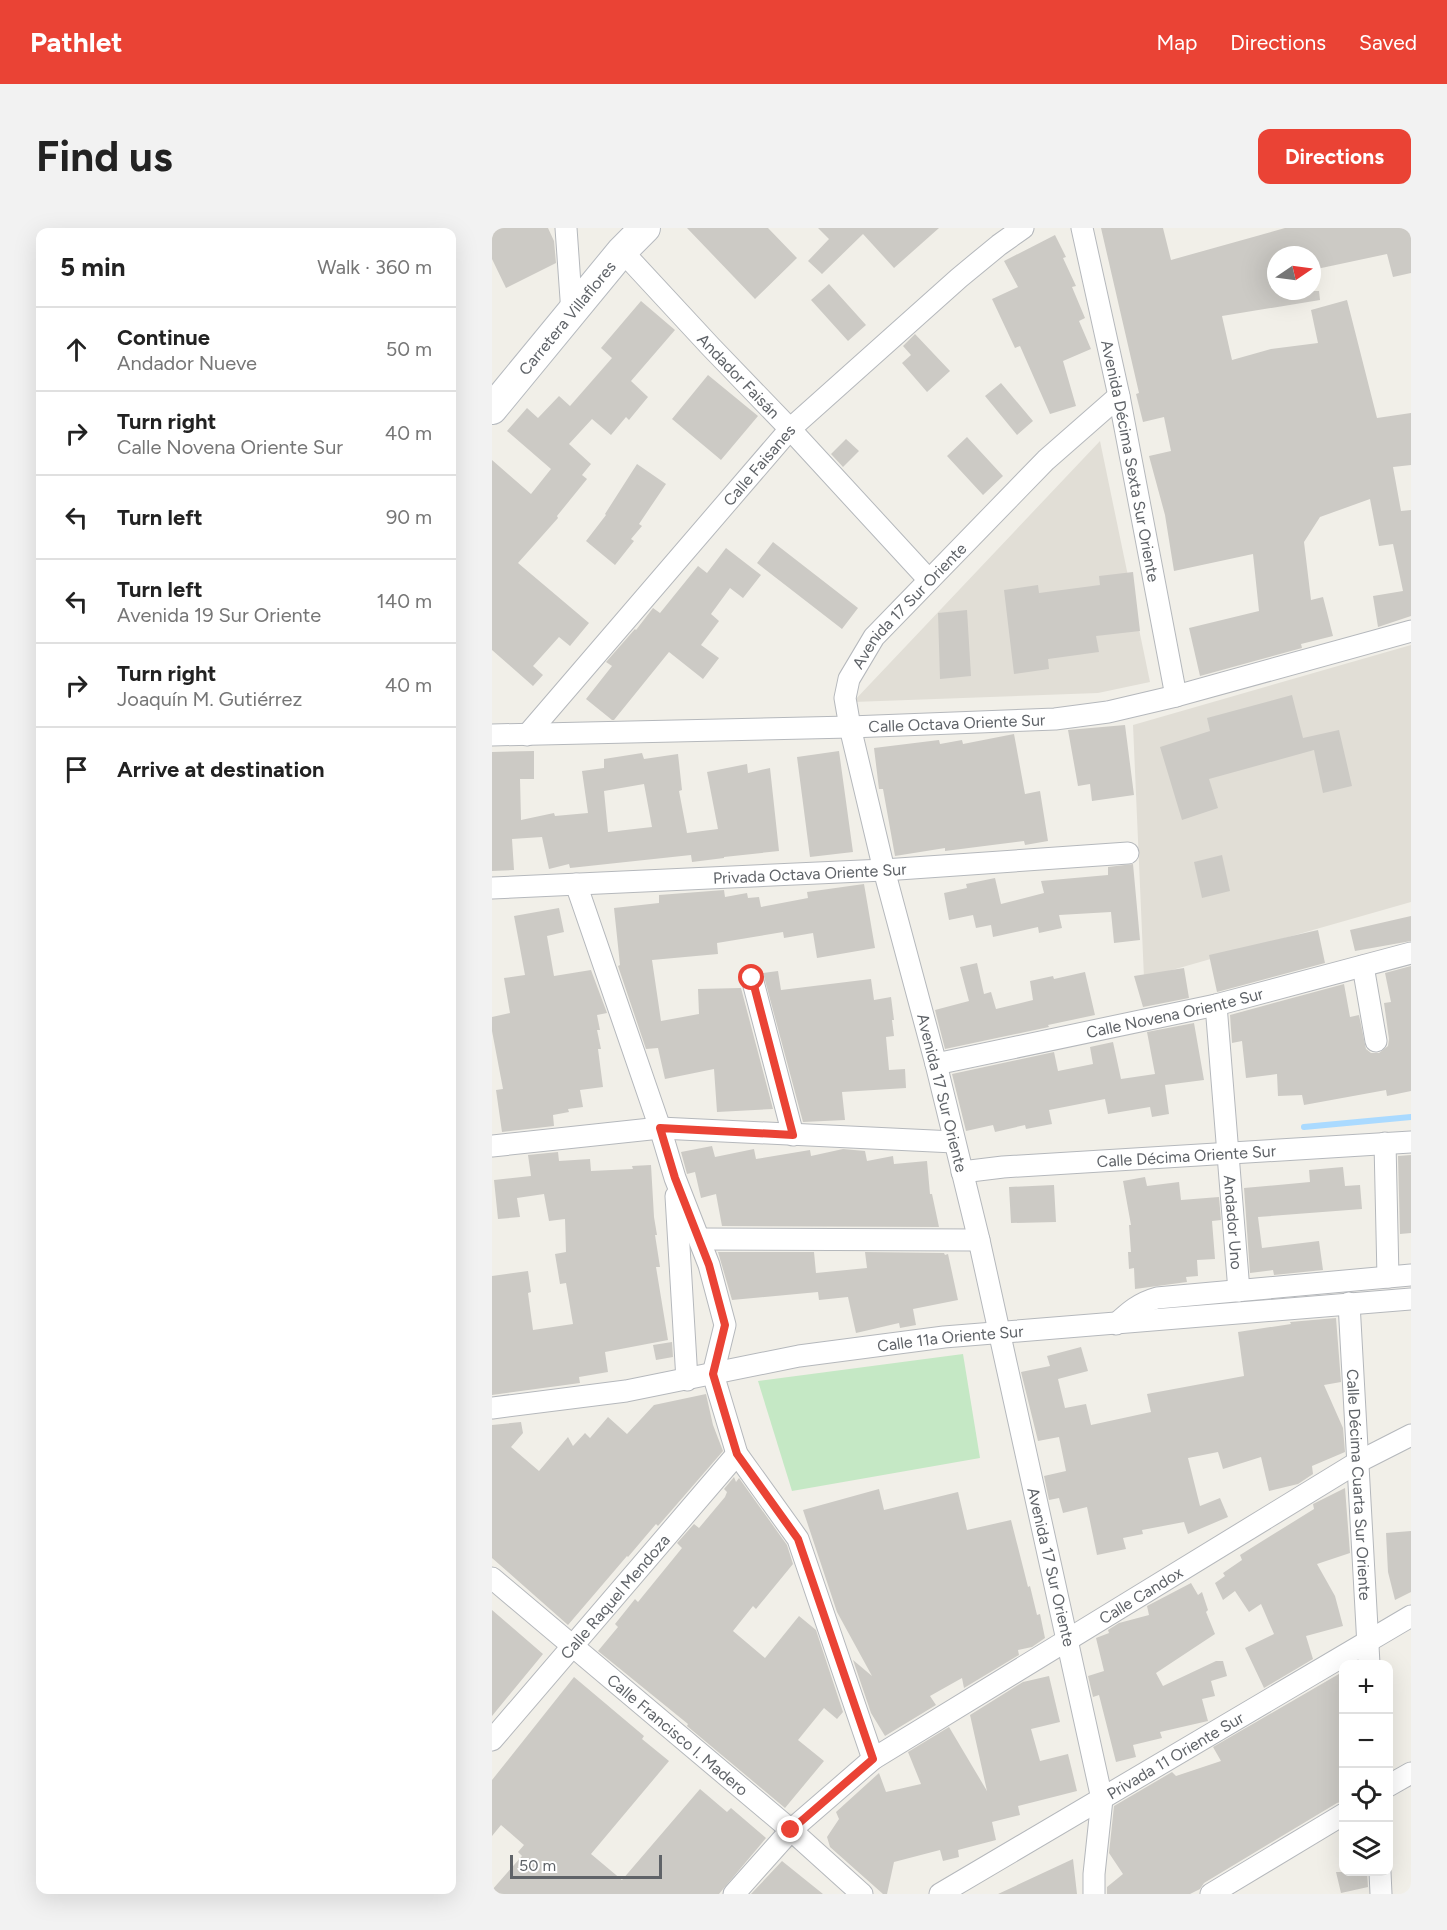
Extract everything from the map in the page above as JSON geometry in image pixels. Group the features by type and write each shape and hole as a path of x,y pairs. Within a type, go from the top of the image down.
{"main road":[{"name":"Carretera Villaflores","path":"492,409 622,251 645,228"}],"street":[{"path":"566,228 572,313"},
{"name":"Calle Faisanes","path":"527,735 790,429 959,278 1023,228"},
{"name":"Avenida Décima Sexta Sur Oriente","path":"1082,228 1119,396 1176,696"},
{"name":"Andador Faisán","path":"622,251 929,580"},
{"name":"Avenida 17 Sur Oriente","path":"1094,1894 1102,1799 979,1240 936,1064 884,870 845,698 849,679 874,637 1046,460 1119,396"},
{"name":"Calle Octava Oriente Sur","path":"492,735 1055,719 1108,711 1176,696 1411,631"},
{"name":"Privada Octava Oriente Sur","path":"492,888 884,870 1128,853"},
{"path":"576,884 675,1178 700,1239 725,1325 713,1374 737,1454 798,1539 873,1759"},
{"name":"Calle Novena Oriente Sur","path":"936,1064 1216,1005 1411,953"},
{"path":"1363,966 1376,1041"},
{"path":"752,978 793,1135"},
{"path":"1216,1005 1229,1153"},
{"path":"492,1146 660,1128 954,1142"},
{"name":"Calle Décima Oriente Sur","path":"962,1172 1003,1167 1411,1142"},
{"path":"1384,1143 1388,1277"},
{"name":"Andador Uno","path":"1229,1153 1239,1291"},
{"path":"675,1178 687,1380"},
{"path":"700,1239 979,1240"},
{"path":"1116,1324 1138,1305 1157,1298 1411,1275"},
{"name":"Calle 11a Oriente Sur","path":"492,1408 626,1391 831,1352 944,1337 1411,1299"},
{"name":"Calle Décima Cuarta Sur Oriente","path":"1349,1303 1369,1660"},
{"name":"Calle Candox","path":"734,1894 791,1830 873,1759 1358,1462 1411,1435"},
{"name":"Calle Raquel Mendoza","path":"492,1740 737,1454"},
{"name":"Calle Francisco I. Madero","path":"492,1578 791,1830 862,1894"},
{"name":"Privada 11 Oriente Sur","path":"940,1894 1411,1616"},
{"path":"1393,1784 1411,1773"},
{"path":"1211,1894 1339,1817"},
{"path":"1380,1876 1381,1894"}],"shaded area":[{"path":"1100,441 1150,682 1098,693 853,702"},
{"path":"1411,645 1411,902 1144,978 1133,725"}],"green space":[{"path":"963,1354 980,1458 792,1491 758,1381"}],"building":[{"path":"492,228 548,228 554,241 556,263 506,288 492,259"},
{"path":"687,228 768,228 797,258 755,299"},
{"path":"818,228 939,228 894,268 863,234 822,274 808,261 829,239"},
{"path":"1101,228 1163,228 1171,260 1285,228 1411,228 1411,273 1393,277 1387,254 1321,268 1321,246 1267,246 1267,300 1320,300 1222,316 1232,360 1271,349 1318,343 1311,310 1347,300 1377,418 1411,413 1411,465 1393,467 1401,511 1411,510 1411,616 1378,627 1373,596 1403,591 1393,544 1379,546 1370,499 1320,517 1304,542 1311,600 1323,597 1333,636 1301,644 1302,648 1200,676 1189,628 1259,611 1253,554 1174,571 1165,515 1149,456 1171,451 1164,417 1143,422 1136,394 1139,393"},
{"path":"1055,235 1076,286 1072,287 1085,318 1079,321 1091,349 1063,361 1076,406 1050,414 1020,346 1015,348 992,299 1018,287 1004,261"},
{"path":"829,284 866,325 848,341 811,300"},
{"path":"641,301 675,330 631,381 648,397 629,420 626,417 611,435 592,419 569,444 591,464 582,475 587,479 557,516 558,518 518,563 589,623 570,646 559,637 533,666 543,675 533,686 492,650 492,460 531,494 551,469 507,431 527,408 538,418 559,396 570,406 612,358 601,348"},
{"path":"915,334 950,371 927,392 902,363 911,355 903,346"},
{"path":"708,375 758,416 721,460 672,419"},
{"path":"1001,383 1033,421 1017,435 985,396"},
{"path":"967,437 1003,476 983,495 947,456"},
{"path":"846,439 859,451 843,467 831,454"},
{"path":"637,464 666,484 639,524 642,526 631,539 634,541 615,565 586,541 606,515"},
{"path":"773,542 858,608 842,629 757,563"},
{"path":"726,548 761,575 743,598 730,588 711,614 719,621 701,645 719,658 703,679 669,652 612,720 586,699 612,666 606,662 653,608 660,613 698,566 707,573"},
{"path":"1133,572 1140,631 1096,636 1099,652 1048,659 1049,669 1014,674 1004,590 1038,585 1039,593 1100,585 1099,576"},
{"path":"967,610 971,676 940,679 938,613"},
{"path":"1292,695 1303,738 1339,730 1352,786 1323,793 1314,750 1209,779 1218,808 1182,820 1160,747 1210,731 1207,718"},
{"path":"1125,725 1134,795 1092,801 1090,784 1078,786 1068,730"},
{"path":"1014,734 1025,794 1040,791 1048,841 1025,845 1024,841 945,851 945,848 895,856 883,789 879,789 874,748 939,740 940,744 962,740 963,744"},
{"path":"534,751 534,779 520,779 521,820 554,813 555,816 588,813 582,771 604,768 604,759 642,753 644,759 678,754 682,790 679,791 687,833 718,829 707,772 747,764 748,773 770,768 779,851 692,862 691,855 570,868 569,864 549,869 542,837 512,839 514,870 492,871 492,752","holes":["644,784 652,827 608,832 604,791"]},
{"path":"839,751 853,852 810,857 797,757"},
{"path":"1222,855 1230,891 1202,898 1194,862"},
{"path":"1133,864 1140,940 1114,943 1111,912 1059,915 1062,928 1039,933 1038,927 993,937 991,925 976,928 973,915 949,920 944,893 967,888 966,884 995,878 1001,904 1044,893 1041,881 1108,875 1108,867"},
{"path":"864,884 875,948 817,958 813,933 784,938 783,932 717,943 718,954 652,960 661,1021 699,1014 698,989 741,988 773,1109 717,1112 714,1069 665,1079 658,1048 646,1049 618,966 620,965 614,908 659,903 659,895 724,890 725,897 747,893 748,898 759,897 761,907 808,898 807,892"},
{"path":"559,908 564,932 547,936 554,976 591,970 607,1013 597,1015 601,1049 598,1049 603,1087 580,1090 583,1107 568,1109 569,1112 553,1115 554,1126 502,1132 496,1090 503,1089 492,1031 492,1017 510,1013 504,978 525,975 514,916"},
{"path":"1411,916 1411,941 1355,951 1350,930"},
{"path":"1318,930 1325,963 1217,992 1209,955"},
{"path":"977,963 984,994 991,992 996,1009 1033,1000 1030,981 1053,976 1054,979 1085,972 1095,1015 945,1049 935,1010 969,1001 960,967"},
{"path":"1411,966 1411,1091 1387,1096 1386,1090 1304,1105 1302,1095 1278,1096 1277,1074 1246,1078 1242,1041 1232,1043 1230,1015 1344,984 1350,1017 1359,1015 1366,1049 1371,1053 1379,1053 1388,1046 1389,1039 1384,1003 1391,1002 1385,973"},
{"path":"1184,968 1189,998 1143,1007 1134,976"},
{"path":"778,971 781,990 871,979 874,1000 891,997 894,1036 886,1037 889,1070 905,1069 906,1088 842,1092 845,1120 803,1122 763,973"},
{"path":"1194,1023 1204,1080 1165,1085 1169,1114 1152,1117 1150,1107 1108,1114 1105,1099 1049,1110 1052,1124 1026,1129 1025,1125 995,1132 993,1125 966,1131 952,1074 1054,1052 1058,1071 1093,1064 1090,1047 1113,1042 1121,1079 1155,1074 1147,1032"},
{"path":"712,1146 715,1157 754,1149 756,1159 810,1150 811,1156 843,1149 865,1151 867,1161 893,1156 894,1164 927,1161 930,1194 932,1194 939,1227 722,1226 716,1194 701,1198 695,1172 687,1174 681,1152"},
{"path":"558,1152 559,1161 590,1159 591,1171 633,1169 632,1166 651,1165 657,1235 655,1235 660,1267 656,1267 668,1340 605,1352 608,1372 579,1377 580,1383 492,1395 492,1276 528,1271 531,1292 528,1293 533,1330 573,1324 566,1283 560,1284 555,1254 566,1252 565,1219 549,1221 544,1194 517,1198 520,1217 498,1219 494,1180 531,1176 528,1155"},
{"path":"1411,1155 1411,1233 1400,1234 1398,1156"},
{"path":"1343,1167 1345,1186 1360,1185 1362,1209 1258,1217 1262,1248 1319,1241 1323,1270 1274,1275 1273,1270 1250,1273 1244,1188 1310,1182 1309,1170"},
{"path":"1145,1177 1147,1186 1179,1182 1181,1200 1219,1197 1221,1220 1212,1221 1215,1259 1197,1260 1198,1276 1186,1277 1187,1282 1135,1289 1134,1268 1129,1269 1128,1252 1131,1252 1129,1225 1131,1225 1123,1181"},
{"path":"1054,1185 1056,1222 1011,1223 1009,1187"},
{"path":"718,1252 814,1252 816,1273 867,1268 865,1252 944,1253 948,1254 958,1300 913,1309 916,1325 900,1328 899,1323 856,1333 848,1297 819,1300 818,1292 732,1300"},
{"path":"1336,1318 1341,1382 1324,1385 1343,1428 1345,1452 1312,1466 1313,1474 1298,1484 1269,1491 1261,1457 1223,1469 1218,1452 1188,1458 1200,1506 1220,1498 1228,1517 1188,1534 1184,1522 1142,1530 1143,1534 1123,1538 1126,1549 1097,1555 1087,1507 1063,1513 1059,1498 1049,1500 1044,1476 1066,1471 1059,1437 1038,1441 1021,1372 1050,1366 1047,1356 1081,1347 1088,1371 1058,1379 1065,1408 1086,1404 1091,1425 1151,1412 1147,1394 1244,1376 1238,1332 1291,1324 1290,1322"},
{"path":"672,1342 673,1357 656,1360 653,1345"},
{"path":"706,1394 713,1425 723,1451 658,1526 656,1524 627,1556 568,1625 492,1558 492,1425 521,1422 523,1433 511,1447 539,1471 568,1437 573,1446 585,1433 590,1438 608,1417 627,1434 654,1405"},
{"path":"734,1477 736,1482 739,1478 787,1545 793,1564 756,1609 753,1606 733,1631 765,1658 799,1616 816,1630 843,1712 837,1719 824,1708 798,1740 824,1761 785,1808 687,1726 688,1724 598,1651 618,1627 615,1624 635,1599 638,1602 682,1548 677,1543 694,1524 699,1528 725,1497 727,1492 724,1489"},
{"path":"1345,1488 1350,1553 1317,1564 1335,1596 1343,1626 1306,1636 1313,1659 1264,1688 1245,1648 1274,1634 1261,1604 1249,1612 1235,1591 1223,1600 1215,1583 1225,1576 1223,1573 1242,1560 1240,1555 1314,1509 1313,1504"},
{"path":"879,1489 884,1510 958,1492 967,1530 1011,1520 1028,1587 1030,1586 1037,1615 1040,1614 1045,1638 1032,1647 1018,1650 1019,1655 964,1688 962,1678 930,1696 936,1705 885,1736 871,1713 853,1660 872,1676 837,1612 803,1510"},
{"path":"1411,1531 1411,1592 1395,1600 1388,1572 1386,1533"},
{"path":"1191,1583 1198,1595 1202,1592 1208,1610 1206,1612 1215,1634 1156,1673 1163,1686 1216,1661 1223,1661 1227,1676 1211,1681 1215,1696 1202,1699 1208,1721 1160,1732 1162,1738 1133,1745 1136,1757 1116,1762 1099,1695 1093,1697 1088,1676 1104,1671 1096,1638 1109,1633 1108,1630 1119,1623 1149,1615 1147,1606"},
{"path":"492,1610 543,1654 492,1716"},
{"path":"1339,1674 1339,1802 1204,1883 1200,1889 1190,1894 1107,1894 1107,1887 1123,1874 1109,1853 1114,1806 1172,1772 1176,1776 1221,1761 1213,1747"},
{"path":"1049,1676 1060,1722 1031,1729 1040,1761 1068,1754 1077,1791 1018,1806 1020,1815 992,1822 996,1840 958,1850 959,1857 943,1861 940,1850 894,1862 887,1894 883,1894 830,1847 827,1837 839,1819 836,1812 879,1773 886,1792 921,1784 908,1752 949,1727 987,1791 970,1715 1023,1682"},
{"path":"574,1677 644,1736 642,1739 669,1761 591,1854 622,1880 700,1789 727,1812 731,1808 766,1838 719,1894 492,1894 492,1890 522,1856 518,1852 524,1845 501,1825 492,1836 492,1780"},
{"path":"1073,1859 1077,1894 998,1894"},
{"path":"782,1861 823,1894 751,1894"},
{"path":"1336,1872 1339,1872 1339,1876 1367,1876 1368,1887 1341,1893"}],"waterway":[{"path":"1304,1127 1411,1117"}],"route":[{"path":"752,978 793,1135 660,1128 675,1178 709,1265 725,1325 713,1374 737,1454 798,1539 873,1759 791,1830"}]}
